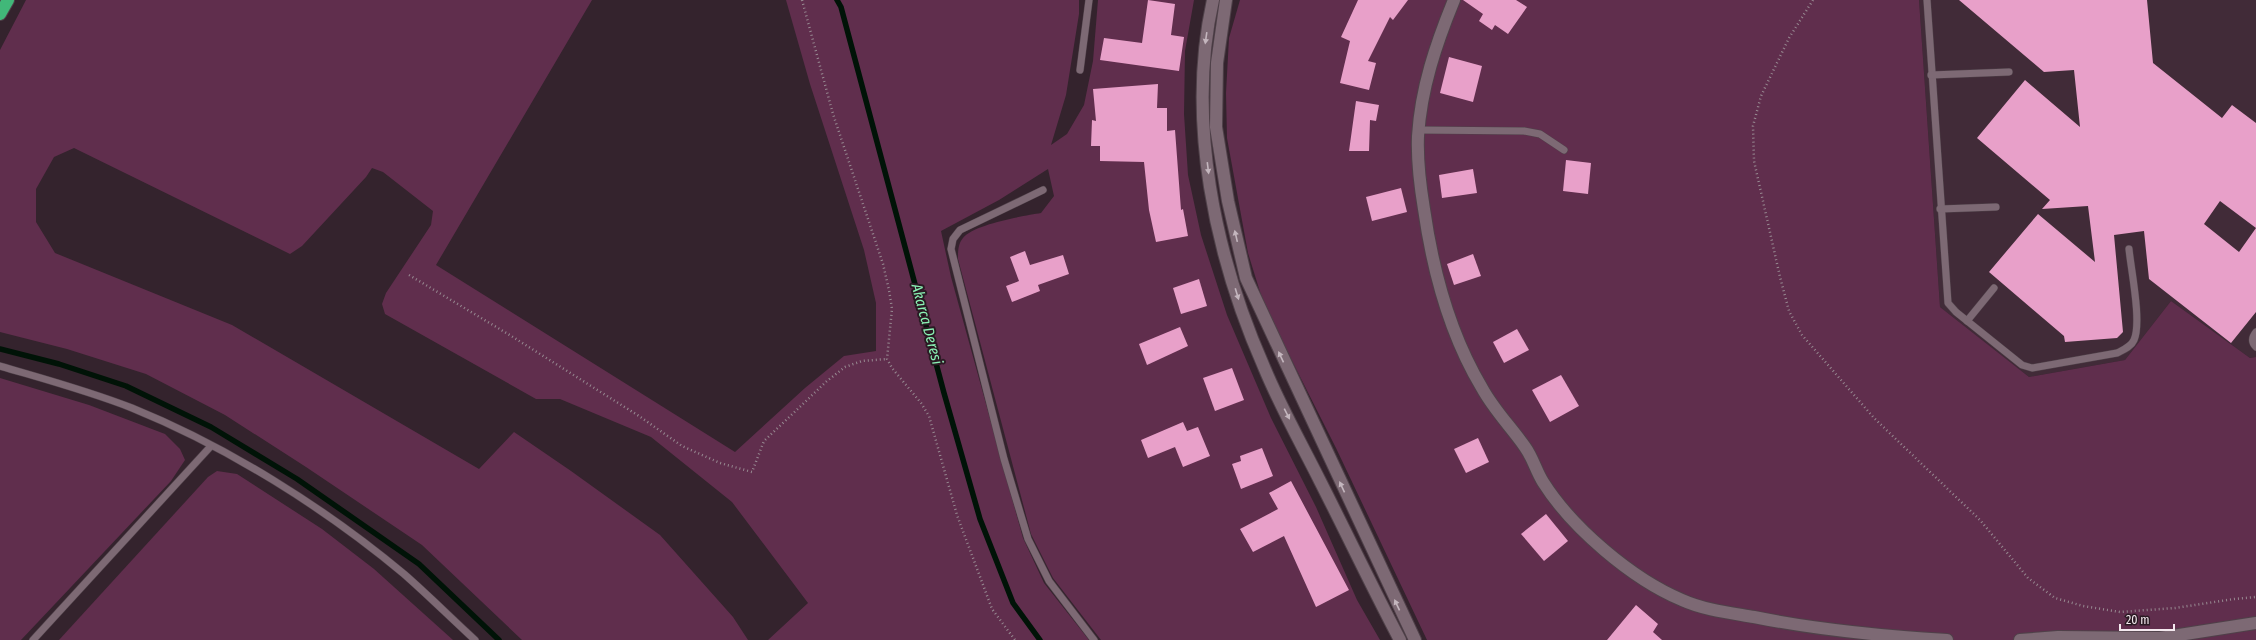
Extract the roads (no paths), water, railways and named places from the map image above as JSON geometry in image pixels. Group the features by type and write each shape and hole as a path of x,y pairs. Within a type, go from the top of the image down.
{"highway":[{"path":"0,14 8,0"}],"main road":[{"path":"1213,0 1205,50 1202,86 1203,133 1210,183 1227,262 1244,316 1264,368 1400,640"},
{"path":"1226,0 1217,62 1216,127 1228,201 1246,278 1415,640"},
{"path":"1454,0 1429,66 1419,130 1418,167 1430,253 1441,296 1458,345 1482,389 1525,447 1542,480 1559,504 1592,538 1647,583 1685,602 1795,625 1881,636 1947,640"},
{"path":"2020,640 2073,636 2116,639 2160,638 2256,623"}],"lane":[{"path":"1080,70 1089,0"},
{"path":"1927,0 1930,75 1948,302 1967,321 2022,365 2032,368 2117,353 2126,349 2134,341 2137,324 2129,249"},
{"path":"1930,75 2009,72"},
{"path":"1419,130 1524,130 1540,134 1564,150"},
{"path":"1044,190 960,230 953,239 951,249 1004,459 1028,539 1049,581 1094,640"},
{"path":"1940,209 1996,207"},
{"path":"1967,321 1994,288"},
{"path":"2256,332 2252,338 2256,347"},
{"path":"0,366 73,387 132,408 189,434 211,446 317,508 354,535 404,574 475,640"},
{"path":"33,640 211,446"}],"waterway":[{"name":"Akarca Deresi","path":"837,0 841,7 944,393 980,519 1013,603 1040,640"},
{"path":"0,349 59,364 126,386 211,427 297,479 419,564 499,640"}]}
